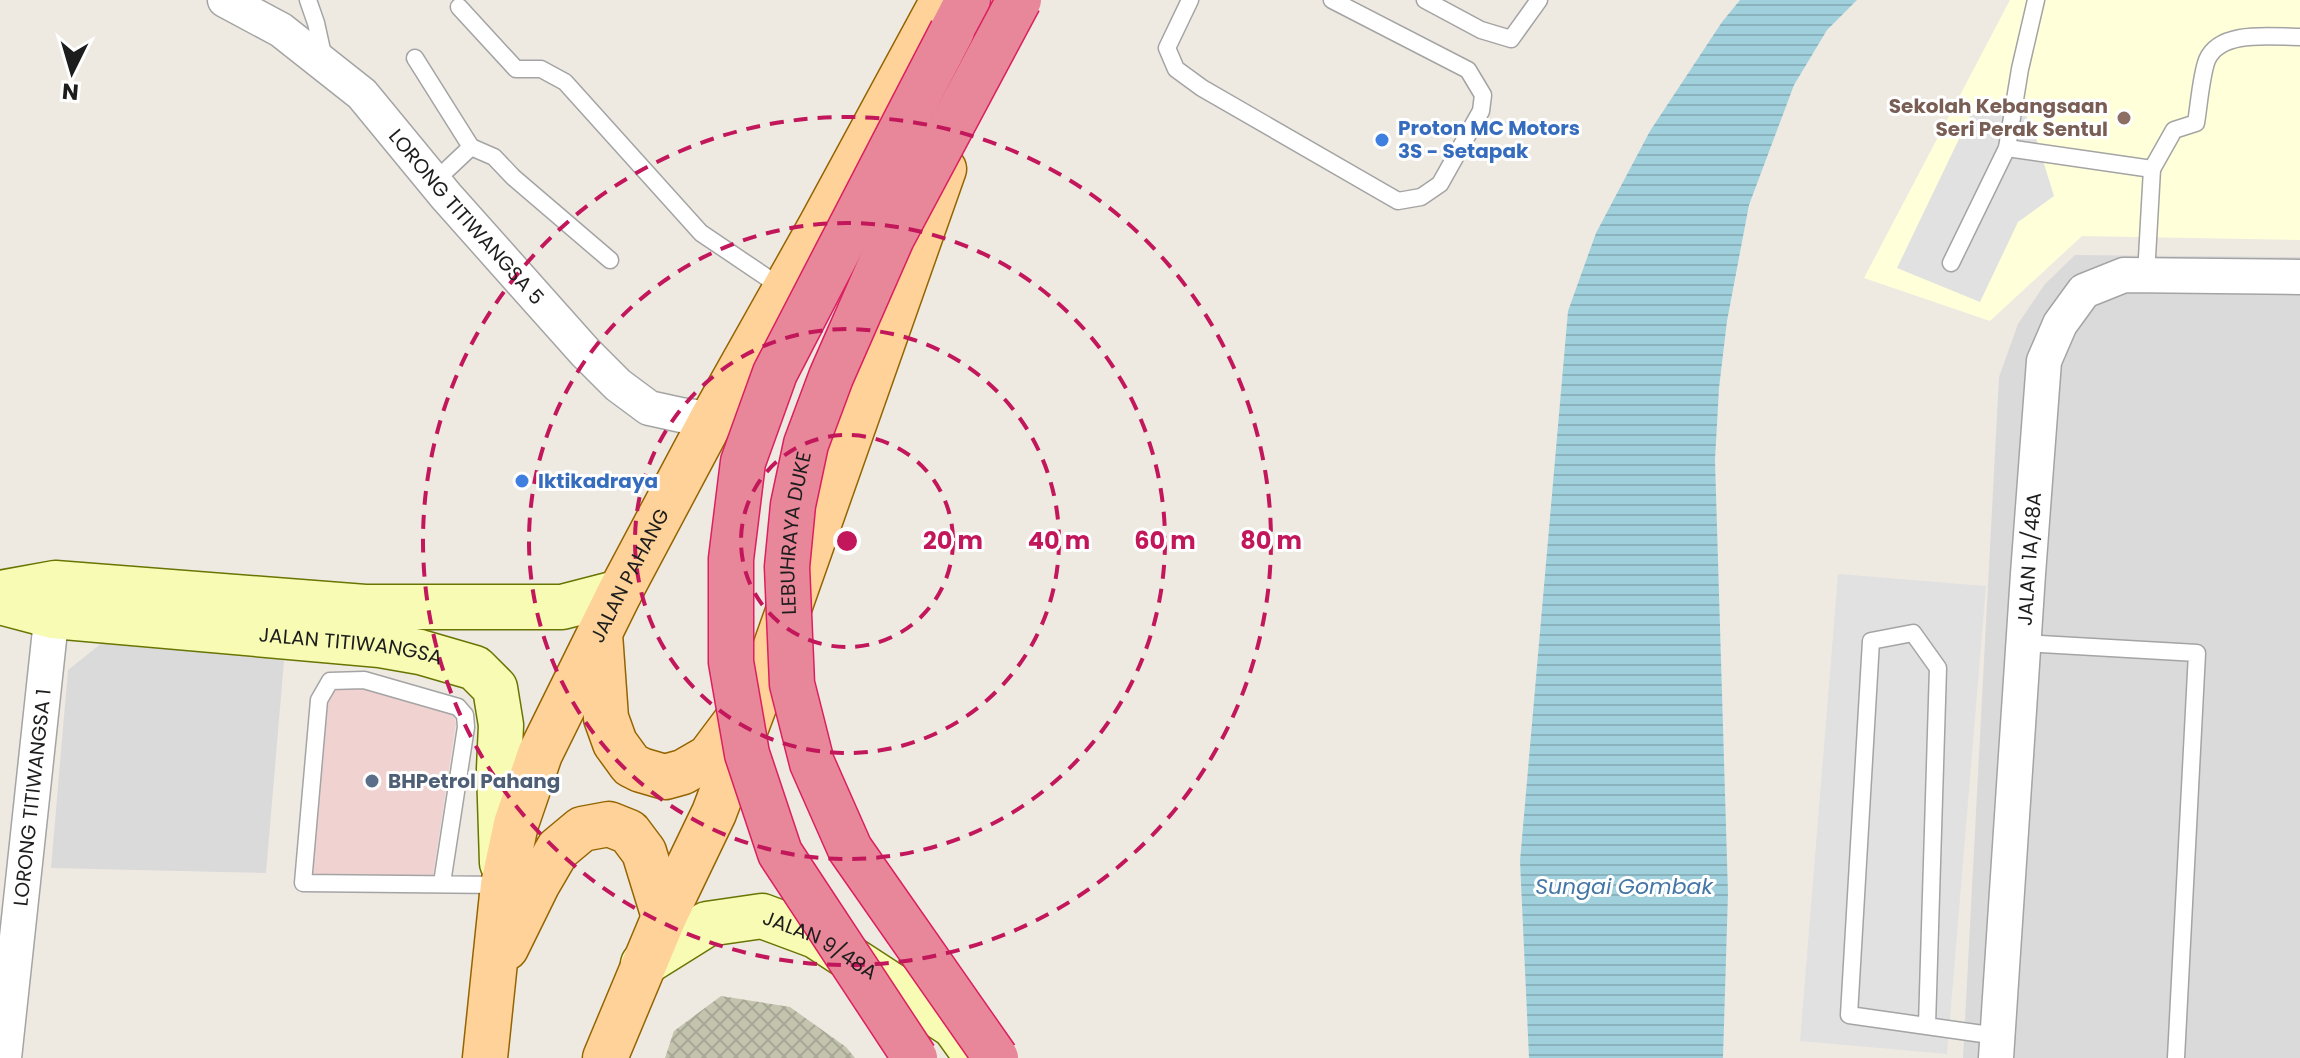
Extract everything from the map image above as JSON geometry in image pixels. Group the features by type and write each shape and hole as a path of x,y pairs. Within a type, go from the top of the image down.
{"highway":[{"path":"915,1058 780,853 747,754 731,662 731,559 743,462 775,373 968,0"},
{"name":"LEBUHRAYA DUKE","path":"996,1058 850,849 812,763 792,684 787,567 793,505 806,444 831,377 892,238 1019,0"}],"main road":[{"name":"JALAN PAHANG","path":"485,1058 503,885 516,824 540,754 620,592 712,419 943,0"},
{"path":"605,1058 643,964 714,813 944,170 1033,0"},
{"path":"600,634 606,718 615,743 631,765 641,770 665,777 683,772 709,757 761,688"},
{"path":"493,974 558,849 582,829 609,824 629,832 644,852 664,917"}],"street":[{"name":"LORONG TITIWANGSA 5","path":"225,0 281,30 362,94 585,352 618,385 649,408 712,419"},
{"name":"JALAN 1A/48A","path":"1997,1047 2044,361 2060,324 2084,291 2124,275 2300,277"},
{"name":"JALAN TITIWANGSA","path":"0,602 54,600 365,607 562,607 620,592"},
{"name":"JALAN TITIWANGSA","path":"0,593 380,645 420,652 475,668 495,688 501,725 499,769 503,885"},
{"name":"LORONG TITIWANGSA 1","path":"4,1058 54,600"},
{"name":"JALAN 9/48A","path":"643,964 707,924 762,916 816,936 954,1026 977,1058"}],"lane":[{"path":"308,0 325,65"},
{"path":"1190,0 1167,48 1176,69 1202,88 1398,201 1421,197 1440,184 1481,111 1483,95 1468,70 1332,0"},
{"path":"1425,0 1481,30 1511,39 1539,0"},
{"path":"1951,263 2007,148 2020,69 2036,0"},
{"path":"459,7 516,69 541,69 565,82 701,233 785,290"},
{"path":"2146,275 2152,169 2174,130 2196,123 2208,59 2220,43 2252,36 2300,37"},
{"path":"415,58 471,147 494,157 610,260"},
{"path":"435,181 471,147"},
{"path":"2007,148 2152,169"},
{"path":"1927,1025 1938,668 1913,633 1871,641 1849,1015 1927,1025 1997,1047"},
{"path":"2024,643 2197,653 2176,1058"},
{"path":"442,883 466,727 465,715 458,707 364,680 330,681 319,700 303,883 503,885"}],"shaded area":[{"name":"Sekolah Kebangsaan Seri Perak Sentul","path":"2010,0 2300,0 2300,240 2082,236 1990,321 1864,278"},
{"path":"2024,112 2032,125 2054,196 2018,222 1980,302 1897,268 1971,114"},
{"path":"2075,255 2300,257 2300,1058 1963,1058 1999,377 2018,324 2045,284"},
{"path":"1838,574 1986,586 1947,1054 1800,1041"},
{"path":"107,639 285,649 266,873 51,868 68,670"},
{"name":"BHPetrol Pahang","path":"364,688 453,714 456,723 433,876 311,876 328,699 334,690"},
{"path":"721,996 790,1007 846,1047 855,1058 665,1058 674,1031"}],"water":[{"name":"Sungai Gombak","path":"1740,0 1857,0 1827,30 1794,85 1749,205 1727,321 1715,460 1728,893 1723,1058 1529,1058 1520,861 1568,311 1596,233 1650,131"}],"place":[{"name":"Sekolah Kebangsaan Seri Perak Sentul","path":"2124,118"},
{"name":"Proton MC Motors 3S - Setapak","path":"1382,140"},
{"name":"Iktikadraya","path":"522,481"},
{"name":"BHPetrol Pahang","path":"372,781"}]}
